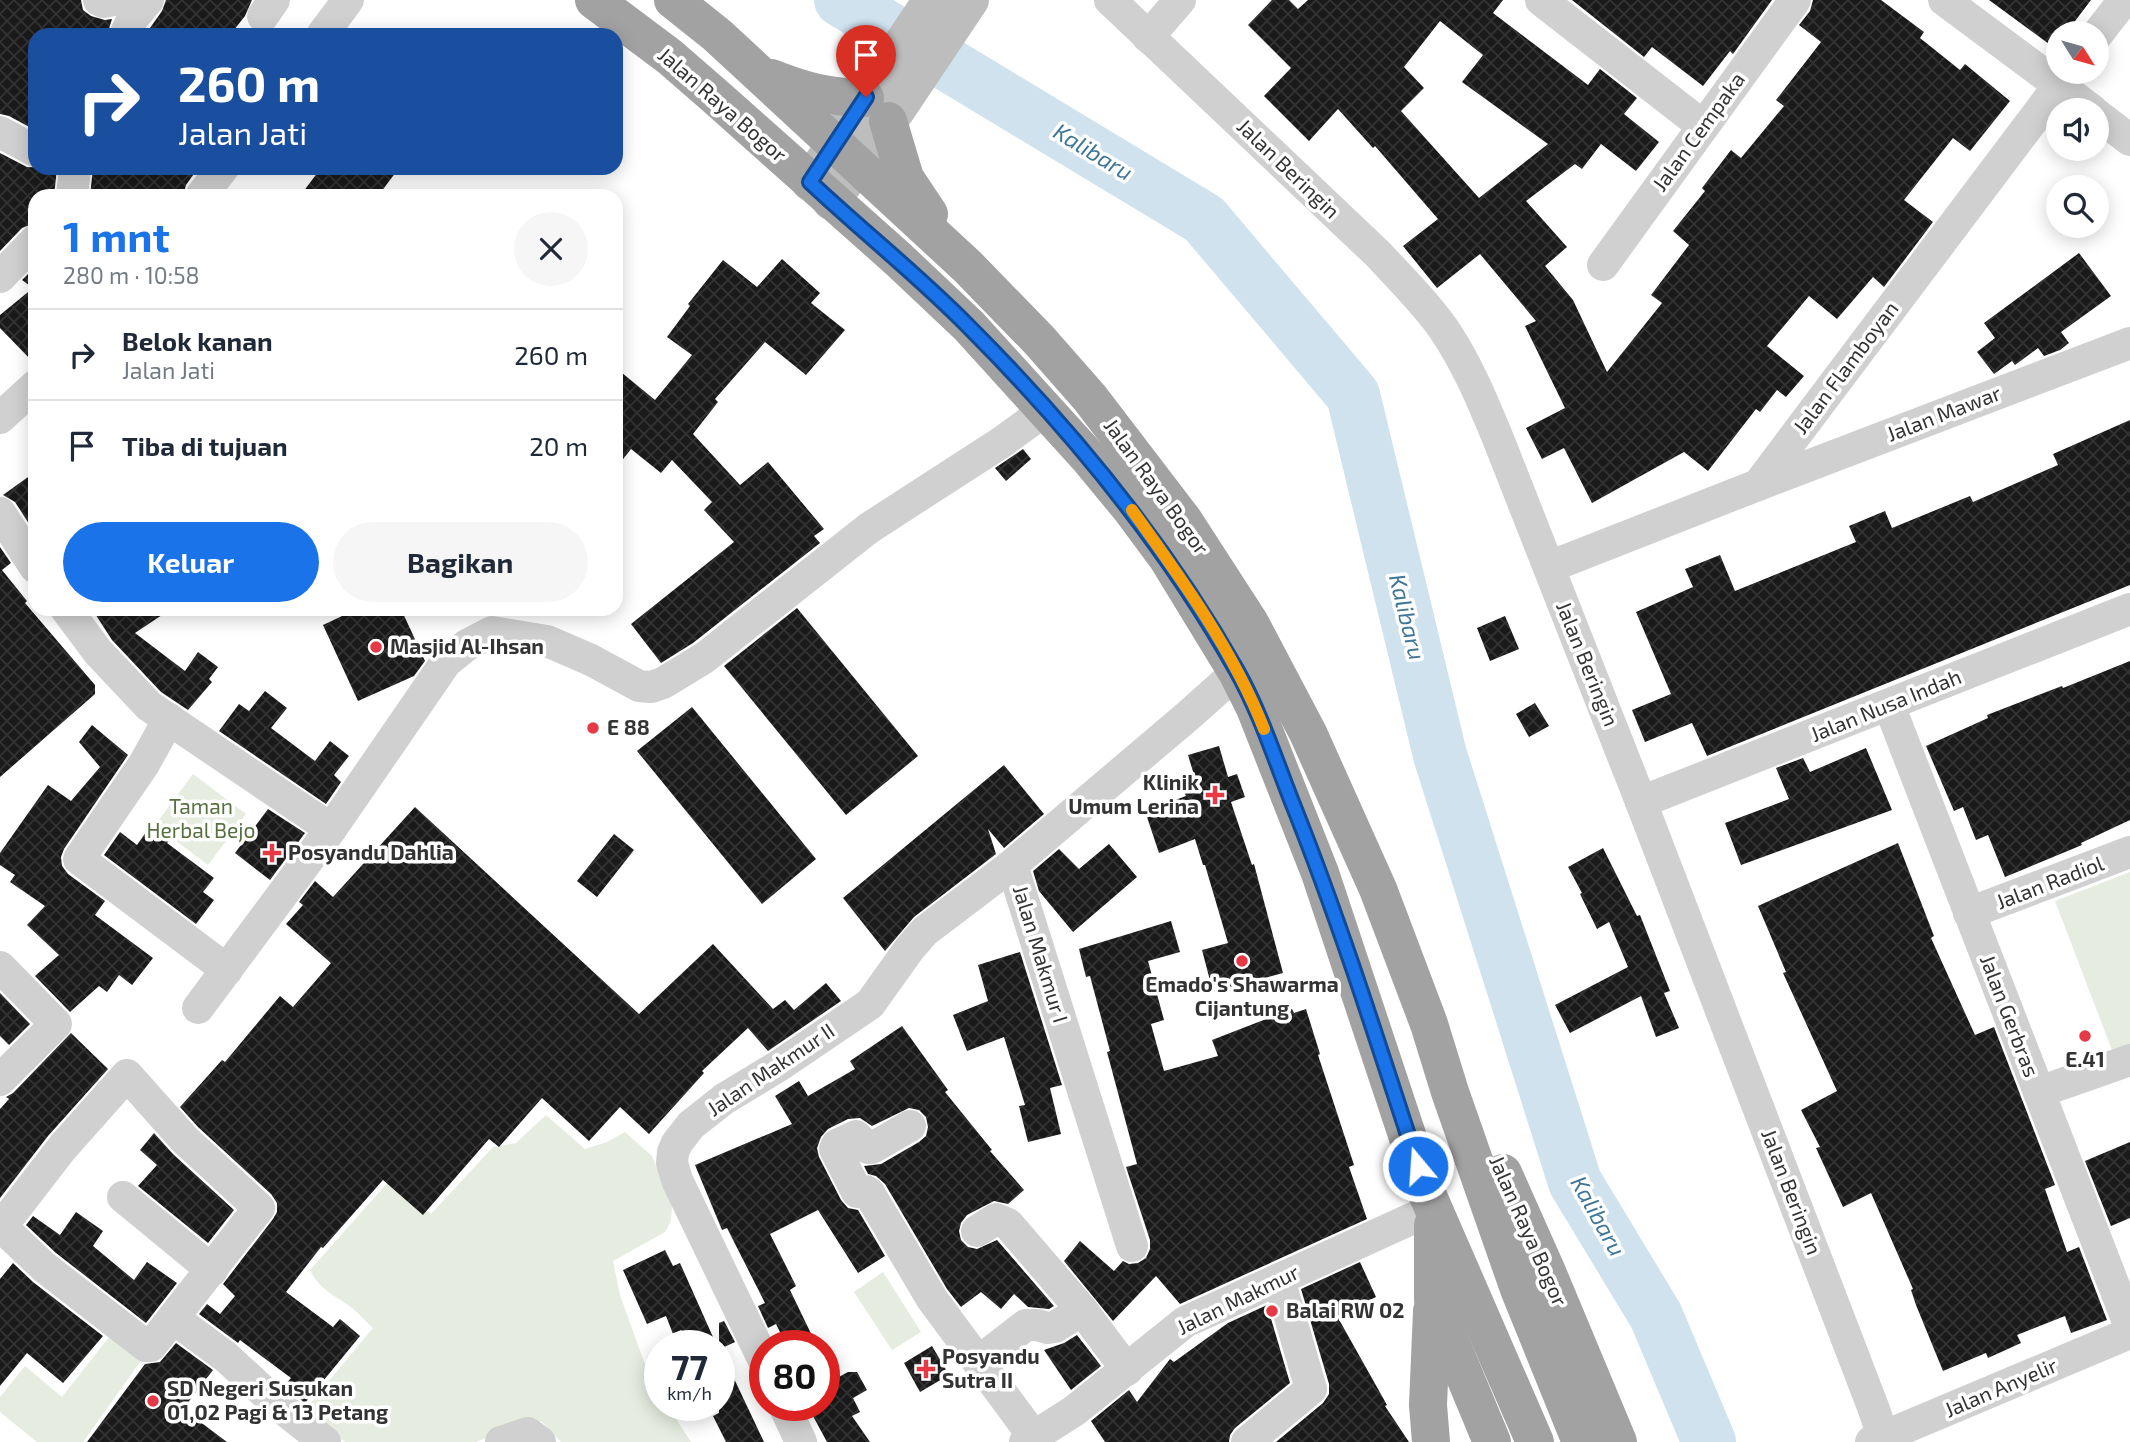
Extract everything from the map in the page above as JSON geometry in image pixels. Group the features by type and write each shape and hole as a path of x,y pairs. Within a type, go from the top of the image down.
{"highway":[{"name":"Jalan Raya Bogor","path":"594,0 670,57 898,259 969,326 1131,509 1168,559 1237,672 1255,708 1320,873 1437,1220 1535,1442"},
{"name":"Jalan Raya Bogor","path":"673,0 717,35 968,267 1039,340 1090,398 1184,521 1250,623 1308,733 1378,889 1429,1024 1519,1289 1581,1442"},
{"path":"756,72 797,88 831,97 882,102 905,178 968,267"},
{"name":"Jalan Raya Bogor","path":"1429,1024 1483,1130 1618,1442"},
{"name":"Jalan Raya Bogor","path":"1437,1220 1433,1300 1492,1442"},
{"path":"1431,1442 1427,1405 1433,1300"}],"main road":[{"path":"821,192 953,5"}],"street":[{"path":"99,0 114,0"},
{"path":"128,28 148,0"},
{"path":"327,28 348,0"},
{"name":"Jalan Beringin","path":"1110,0 1378,254 1420,298 1443,328 1476,386 1642,802 1868,1394 1879,1440"},
{"path":"1148,37 1180,0"},
{"path":"1541,0 1703,125"},
{"name":"Jalan Cempaka","path":"1603,265 1796,0"},
{"path":"1944,0 2046,66"},
{"path":"2108,21 2124,0"},
{"name":"Jalan Flamboyan","path":"1758,485 2059,84"},
{"path":"2069,84 2082,98"},
{"path":"2109,124 2130,140"},
{"path":"0,132 28,147"},
{"path":"206,189 218,175"},
{"path":"0,277 28,248"},
{"name":"Jalan Mawar","path":"1758,485 2130,343"},
{"path":"0,418 28,392"},
{"path":"198,1008 331,829 446,662 467,645 492,632 547,641 591,660 639,686 651,687 663,683 704,658 869,528 1002,442 1046,410"},
{"path":"1549,567 1758,485"},
{"path":"0,513 28,556"},
{"name":"Jalan Nusa Indah","path":"1642,802 2130,609"},
{"path":"71,616 98,652 144,701 331,829"},
{"name":"Jalan Makmur I","path":"1132,1246 1012,865 1237,672"},
{"name":"Jalan Gerbras","path":"1889,705 2130,1327"},
{"path":"169,719 144,764 79,859 227,970"},
{"name":"Jalan Radiol","path":"1969,913 2130,852"},
{"name":"Jalan Makmur II","path":"749,1330 677,1180 672,1163 677,1143 691,1125 724,1099 870,1004 896,966 925,931 1012,865"},
{"path":"0,967 56,1024 0,1080"},
{"path":"2039,1092 2130,1060"},
{"path":"127,1075 185,1140 259,1208 212,1270 151,1346 146,1346 44,1267 1,1226 62,1148 127,1075"},
{"path":"910,1126 872,1148 865,1146 856,1136 837,1145 835,1149 857,1192 869,1193 932,1299 1030,1439"},
{"path":"122,1197 212,1270"},
{"path":"977,1231 996,1219 1008,1224 1082,1310 1127,1370"},
{"name":"Jalan Makmur","path":"1030,1439 1074,1411 1185,1322 1279,1279 1437,1220"},
{"path":"1247,1442 1311,1389 1279,1279"},
{"path":"978,1362 1026,1325 1055,1327 1082,1310"},
{"path":"173,1318 226,1357 277,1404 325,1442"},
{"name":"Jalan Anyelir","path":"1879,1440 2130,1333"},
{"path":"791,1421 801,1442"},
{"path":"501,1442 528,1433 540,1442"}],"green space":[{"name":"Taman Herbal Bejo","path":"193,774 246,814 208,865 155,825"},
{"path":"2130,872 2130,1052 2115,1058 2055,901"},
{"path":"546,1115 585,1149 607,1142 625,1132 652,1156 672,1204 671,1221 665,1232 613,1261 620,1295 644,1362 644,1421 677,1421 691,1442 561,1442 542,1422 533,1419 476,1442 345,1442 303,1412 373,1328 351,1307 322,1286 310,1270 390,1180 431,1214 493,1147 516,1143"},
{"path":"883,1272 921,1332 892,1350 854,1292"},
{"path":"113,1332 145,1355 83,1442 37,1442 0,1412 0,1397 25,1366 62,1397"}],"building":[{"path":"0,0 81,0 83,10 91,16 112,19 109,28 28,28 28,126 0,114"},
{"path":"166,0 252,0 236,28 150,28"},
{"path":"1272,0 1289,0 1298,9 1308,0 1503,0 1493,13 1588,85 1600,69 1637,98 1624,114 1659,142 1636,171 1601,144 1582,169 1575,164 1526,201 1567,247 1545,266 1573,300 1607,372 1662,303 1651,295 1689,245 1673,231 1705,191 1702,188 1731,150 1741,158 1784,106 1776,100 1821,42 1799,25 1810,11 1813,0 1881,0 1924,32 1920,38 1960,70 1965,64 2010,101 1970,151 1953,138 1904,200 1933,222 1884,287 1873,277 1837,319 1809,296 1767,346 1804,376 1786,397 1777,390 1760,412 1756,409 1708,471 1684,452 1592,503 1564,448 1542,459 1526,428 1565,408 1525,326 1536,321 1480,254 1437,288 1403,246 1438,219 1375,146 1373,148 1338,109 1309,141 1264,96 1291,68 1248,25","holes":["1440,21 1483,55 1462,82 1548,144 1479,198 1401,111 1424,88 1404,67"]},
{"path":"1572,0 1772,0 1733,54 1730,51 1703,86 1652,47 1644,57"},
{"path":"1989,0 2091,0 2075,21 2046,21 2046,42"},
{"path":"0,153 28,167 28,175 56,175 55,189 28,189 28,226 22,228 0,251"},
{"path":"92,175 193,175 185,189 91,189"},
{"path":"316,175 394,175 383,189 305,189"},
{"path":"2079,253 2111,296 2061,332 2069,343 2060,350 2044,356 2038,348 2015,365 2012,361 1994,374 1977,352 1995,338 1984,323"},
{"path":"782,259 820,293 811,303 845,330 806,375 765,342 715,399 718,402 693,434 740,485 768,462 824,529 814,536 820,543 693,643 661,663 631,624 734,542 704,510 712,502 672,460 661,473 631,449 623,459 623,374 655,400 692,355 667,337 690,306 688,304 723,260 757,287"},
{"path":"28,274 28,284 22,280"},
{"path":"28,292 28,357 0,328 0,315"},
{"path":"2130,420 2130,585 1707,756 1692,723 1645,742 1632,710 1671,694 1636,612 1693,587 1685,569 1720,555 1735,591 1856,542 1849,526 1885,511 1892,528 1970,496 1973,502 2058,465 2053,454"},
{"path":"1023,449 1031,459 1006,481 995,468"},
{"path":"28,477 28,522 15,502 3,495"},
{"path":"0,547 11,563 2,570 27,601 25,603 28,607 28,616 36,616 95,685 95,694 0,777"},
{"path":"797,608 918,756 846,815 724,666"},
{"path":"97,616 160,616 135,633 185,671 198,652 218,667 209,679 212,682 188,710 161,692 112,640"},
{"name":"Masjid Al-Ihsan","path":"342,616 404,616 425,661 414,676 358,701 323,625"},
{"path":"1505,616 1519,649 1490,661 1477,628"},
{"path":"2130,661 2130,820 2081,843 2082,845 2005,877 1988,835 1976,840 1963,807 1954,811 1926,746 1988,718 1987,715"},
{"path":"265,691 287,708 271,728 315,761 330,741 349,756 334,775 341,782 326,804 219,731 239,704 249,711"},
{"path":"1535,703 1549,726 1529,737 1516,714"},
{"path":"692,707 816,859 762,904 637,751"},
{"path":"92,725 128,755 64,849 62,866 68,874 105,901 95,915 153,958 132,985 119,975 107,992 99,986 70,1012 35,976 59,955 27,925 45,906 10,882 15,875 0,865 0,853 48,785 71,801 100,767 79,742"},
{"path":"1219,746 1228,777 1237,774 1245,797 1231,802 1252,865 1254,864 1283,973 1213,992 1202,950 1228,943 1205,865 1195,839 1159,853 1145,811 1186,796 1184,792 1198,788 1188,755"},
{"path":"1866,748 1892,810 1741,865 1725,823 1789,799 1776,768 1803,758 1810,772"},
{"path":"1004,765 1044,814 1004,848 988,829 996,854 914,917 885,951 843,898"},
{"path":"415,807 639,1014 713,944 773,1009 785,1000 794,1010 826,983 841,1001 768,1051 748,1028 702,1071 704,1073 649,1134 620,1107 589,1141 542,1098 499,1147 489,1139 423,1215 383,1180 323,1248 321,1247 286,1292 333,1327 340,1319 360,1336 305,1403 284,1386 291,1378 199,1314 207,1304 220,1314 235,1296 223,1284 273,1219 277,1212 277,1203 271,1194 180,1107 222,1060 225,1062 280,996 293,1007 331,963 286,924 303,905 299,902 315,881 333,897"},
{"name":"Posyandu Dahlia","path":"268,809 305,833 270,880 235,853"},
{"path":"151,825 170,839 167,843 214,878 203,892 214,900 196,924 104,855 120,832 137,845"},
{"path":"614,834 634,850 597,897 577,881"},
{"path":"1898,843 1934,936 1931,938 1975,1035 1994,1027 2055,1185 2045,1189 2067,1252 2079,1247 2107,1320 2071,1333 2065,1316 2017,1335 2021,1343 1988,1358 1986,1353 1943,1371 1916,1305 1911,1290 1913,1289 1871,1193 1843,1207 1816,1148 1820,1147 1801,1110 1837,1091 1783,973 1786,972 1758,906"},
{"path":"1109,844 1137,877 1073,932 1039,891 1033,871 1059,849 1079,869"},
{"path":"1603,848 1637,916 1640,915 1670,991 1664,993 1679,1028 1656,1037 1641,996 1570,1033 1555,1005 1628,967 1609,922 1597,929 1568,867"},
{"path":"1171,921 1180,952 1148,961 1164,1020 1151,1024 1164,1071 1218,1056 1212,1040 1292,1009 1294,1013 1306,1009 1354,1165 1349,1167 1367,1219 1180,1304 1156,1276 1113,1321 1064,1261 1080,1241 1114,1271 1123,1261 1129,1264 1138,1263 1146,1258 1150,1240 1126,1167 1137,1164 1090,976 1086,977 1079,949"},
{"path":"1020,952 1062,1085 1050,1088 1061,1134 1028,1142 1019,1106 1025,1105 1004,1037 967,1051 953,1015 988,1001 978,965"},
{"path":"0,993 30,1024 9,1045 0,1036"},
{"path":"902,1026 948,1090 945,1092 1024,1190 1008,1204 994,1201 967,1215 959,1231 961,1240 968,1247 977,1249 997,1240 1054,1306 1049,1309 1028,1307 1014,1294 1001,1309 981,1292 961,1307 947,1289 885,1184 876,1176 868,1174 864,1166 881,1164 926,1136 926,1117 919,1110 909,1108 872,1126 860,1118 848,1119 828,1129 817,1148 841,1200 848,1208 858,1210 885,1256 858,1273 818,1210 770,1234 796,1286 790,1290 809,1330 779,1330 776,1324 768,1328 758,1306 765,1303 727,1228 722,1230 695,1165 792,1124 775,1096 799,1081 808,1096 855,1069 850,1061"},
{"path":"71,1033 108,1069 48,1136 0,1198 0,1109 9,1099 6,1097"},
{"path":"154,1133 234,1210 208,1243 138,1186 157,1165 140,1150"},
{"path":"2130,1142 2130,1218 2111,1226 2085,1161"},
{"path":"76,1212 103,1231 93,1246 134,1280 147,1262 177,1283 146,1323 56,1253 26,1225 33,1216 60,1235"},
{"path":"665,1250 673,1266 680,1263 710,1330 671,1330 666,1316 647,1324 623,1270"},
{"path":"1360,1262 1376,1297 1337,1316 1387,1405 1385,1406 1409,1442 1276,1442 1323,1403 1329,1394 1329,1384 1301,1289"},
{"path":"13,1263 33,1282 103,1336 63,1383 27,1353 0,1386 0,1279"},
{"path":"1267,1305 1290,1383 1235,1428 1229,1442 1105,1442 1091,1421 1129,1390 1137,1402 1170,1359 1174,1362 1228,1323"},
{"path":"724,1321 729,1330 719,1330 719,1323"},
{"path":"1077,1335 1101,1366 1071,1390 1044,1350"},
{"name":"SD Negeri Susukan 01,02 Pagi & 13 Petang","path":"176,1343 213,1370 183,1409 227,1442 87,1442 145,1364 160,1362"},
{"name":"Posyandu Sutra II","path":"932,1346 949,1375 920,1392 904,1363"},
{"path":"848,1372 857,1372 867,1390 853,1398 860,1412 852,1416 870,1442 827,1442 816,1421 840,1421 840,1376"},
{"path":"735,1381 749,1410 749,1421 754,1421 764,1442 726,1442 716,1421 735,1421"}],"waterway":[{"name":"Kalibaru","path":"841,0 1204,219 1353,395 1440,755 1575,1182 1656,1316 1709,1442"}],"slow traffic":[{"path":"1132,510 1168,559 1225,652 1264,729"}],"place":[{"name":"Masjid Al-Ihsan","path":"376,647"},
{"name":"E 88","path":"593,728"},
{"name":"Klinik Umum Lerina","path":"1215,795"},
{"name":"Posyandu Dahlia","path":"272,853"},
{"name":"Emado's Shawarma Cijantung","path":"1242,961"},
{"name":"E.41","path":"2085,1036"},
{"name":"Balai RW 02","path":"1272,1311"},
{"name":"Posyandu Sutra II","path":"926,1369"},
{"name":"SD Negeri Susukan 01,02 Pagi & 13 Petang","path":"153,1401"}],"route":[{"path":"866,97 810,182 969,326 1046,410 1131,509 1168,559 1201,612 1255,708 1320,873 1418,1166"}]}
